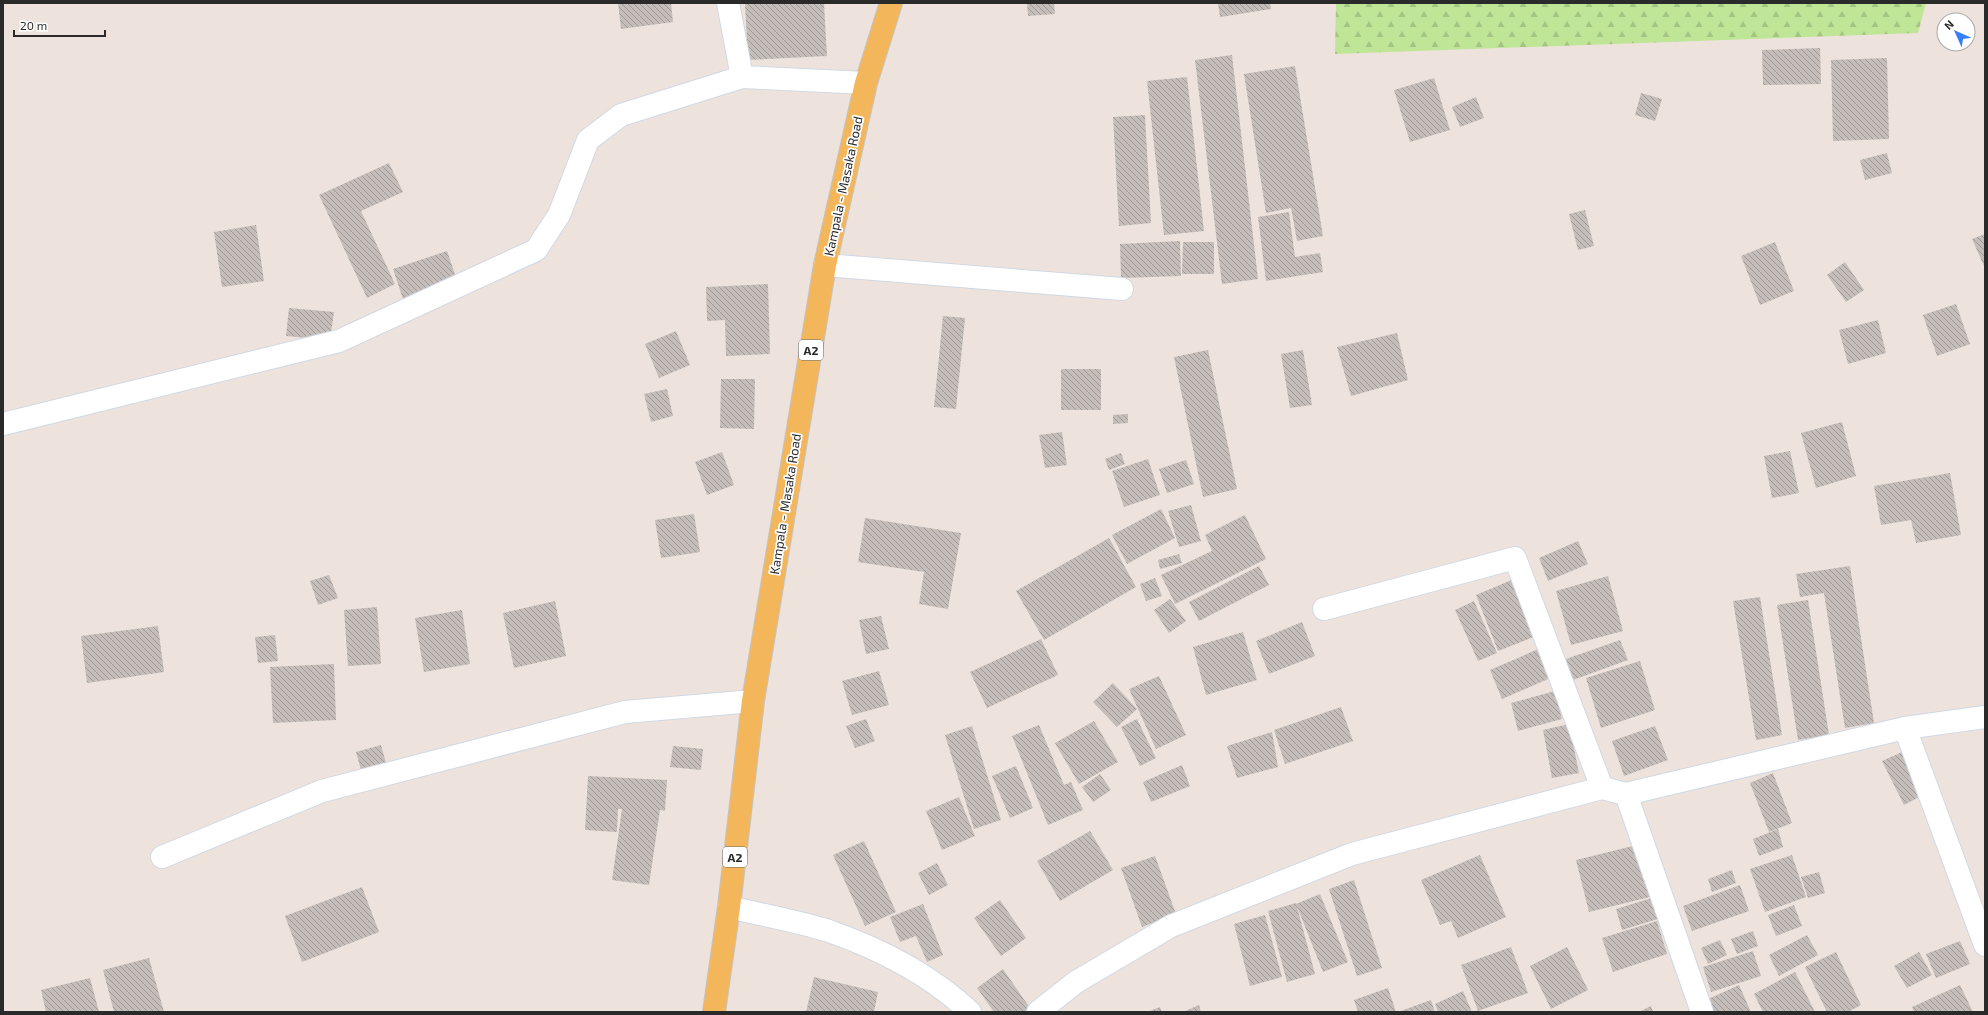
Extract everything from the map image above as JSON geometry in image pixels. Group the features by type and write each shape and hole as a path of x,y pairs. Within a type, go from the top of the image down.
{"main road":[{"name":"Kampala - Masaka Road","path":"714,1012 729,907 752,701 826,265 866,83 891,3"}],"street":[{"path":"728,3 742,78"},
{"path":"3,424 339,342 536,250 559,215 588,140 621,115 742,78 866,83"},
{"path":"826,265 1122,289"},
{"path":"1324,609 1515,558 1602,788"},
{"path":"162,857 330,789 625,712 752,701"},
{"path":"1038,1012 1076,982 1171,926 1352,854 1602,788 1626,794 1905,728 1985,717"},
{"path":"1905,728 1985,946"},
{"path":"1626,794 1702,1012"},
{"path":"729,907 829,931 895,959 952,995 970,1012"}],"green space":[{"path":"1336,3 1926,3 1918,33 1335,54"}],"building":[{"path":"618,3 671,3 673,22 621,29"},
{"path":"745,3 824,3 827,56 748,60"},
{"path":"1027,3 1054,3 1055,14 1028,16"},
{"path":"1218,3 1270,3 1271,9 1220,17"},
{"path":"1820,48 1821,84 1763,85 1762,50"},
{"path":"1232,55 1258,279 1222,284 1195,60"},
{"path":"1887,58 1889,139 1833,141 1831,60"},
{"path":"1295,66 1323,236 1297,241 1291,208 1266,213 1244,74"},
{"path":"1187,77 1204,231 1164,235 1147,81"},
{"path":"1434,78 1450,130 1410,142 1394,90"},
{"path":"1641,93 1662,99 1655,121 1635,115"},
{"path":"1476,97 1484,118 1460,127 1452,107"},
{"path":"1145,115 1151,223 1119,226 1113,117"},
{"path":"1887,153 1892,173 1865,180 1860,160"},
{"path":"389,163 403,192 361,211 395,284 367,298 319,195"},
{"path":"1585,210 1594,246 1578,250 1569,214"},
{"path":"1289,212 1295,257 1320,253 1323,272 1266,281 1258,217"},
{"path":"256,225 264,281 222,287 214,232"},
{"path":"1985,234 1985,265 1984,266 1972,239"},
{"path":"1180,241 1181,276 1121,278 1120,244"},
{"path":"1183,242 1214,242 1214,274 1182,274"},
{"path":"1775,242 1794,291 1760,305 1741,256"},
{"path":"447,251 458,283 404,302 393,269"},
{"path":"1845,262 1864,290 1846,302 1827,275"},
{"path":"768,284 770,354 726,356 725,320 707,321 706,287"},
{"path":"1956,304 1970,344 1937,356 1923,315"},
{"path":"289,308 334,312 330,340 286,336"},
{"path":"943,316 965,318 956,409 934,407"},
{"path":"1878,320 1886,353 1848,364 1839,330"},
{"path":"676,331 690,365 659,378 645,344"},
{"path":"1397,333 1408,380 1351,396 1337,347"},
{"path":"1208,350 1237,489 1203,497 1174,357"},
{"path":"1303,350 1312,405 1290,408 1281,354"},
{"path":"1061,369 1101,369 1101,410 1061,410"},
{"path":"721,379 755,379 754,429 720,428"},
{"path":"667,389 673,416 651,422 644,394"},
{"path":"1128,414 1128,423 1113,424 1113,415"},
{"path":"1842,422 1856,476 1816,488 1801,433"},
{"path":"1062,432 1067,465 1045,468 1039,435"},
{"path":"1790,451 1799,493 1772,498 1764,456"},
{"path":"722,452 734,485 707,495 695,462"},
{"path":"1121,453 1125,464 1109,470 1105,459"},
{"path":"1148,459 1160,495 1124,507 1112,471"},
{"path":"1186,460 1194,484 1167,493 1159,469"},
{"path":"1950,473 1961,535 1916,543 1911,520 1881,525 1874,486"},
{"path":"1191,505 1201,541 1179,547 1168,511"},
{"path":"1161,509 1175,538 1127,564 1112,535"},
{"path":"694,514 700,552 661,558 655,520"},
{"path":"1245,515 1266,559 1175,604 1161,575 1212,551 1205,535"},
{"path":"865,518 961,533 948,609 919,604 924,572 858,562"},
{"path":"1109,538 1136,587 1044,640 1016,591"},
{"path":"1578,541 1588,564 1548,581 1539,558"},
{"path":"1179,554 1182,563 1160,569 1158,560"},
{"path":"1259,566 1269,585 1199,621 1189,602"},
{"path":"1850,566 1874,723 1845,728 1824,593 1800,597 1796,574"},
{"path":"329,575 338,598 318,605 310,581"},
{"path":"1608,576 1623,631 1571,645 1556,591"},
{"path":"1155,578 1162,596 1146,601 1140,584"},
{"path":"1514,579 1536,636 1498,651 1476,595"},
{"path":"1760,597 1782,735 1756,740 1733,601"},
{"path":"1170,599 1186,621 1169,633 1154,610"},
{"path":"1808,600 1829,735 1798,740 1777,605"},
{"path":"555,601 566,656 514,668 503,613"},
{"path":"1474,601 1497,653 1478,661 1455,610"},
{"path":"377,607 381,664 348,666 344,610"},
{"path":"462,610 470,664 424,672 415,618"},
{"path":"881,616 889,649 866,654 859,620"},
{"path":"1302,622 1315,656 1269,674 1256,641"},
{"path":"158,626 164,672 87,683 81,636"},
{"path":"1243,632 1257,680 1206,695 1193,647"},
{"path":"275,635 278,661 258,663 255,637"},
{"path":"1041,639 1058,675 987,708 970,672"},
{"path":"1620,640 1628,660 1573,680 1566,659"},
{"path":"1543,647 1555,676 1502,699 1490,670"},
{"path":"1640,661 1655,710 1601,728 1586,678"},
{"path":"334,664 336,720 273,723 270,667"},
{"path":"879,671 889,705 852,715 842,681"},
{"path":"1159,676 1186,735 1156,749 1129,689"},
{"path":"1113,683 1137,709 1117,727 1093,702"},
{"path":"1555,691 1562,719 1518,731 1511,703"},
{"path":"1341,707 1353,741 1285,764 1274,730"},
{"path":"866,719 875,741 855,748 846,726"},
{"path":"1137,719 1156,758 1140,766 1121,727"},
{"path":"1094,721 1118,762 1079,784 1055,743"},
{"path":"1569,724 1579,773 1552,778 1543,730"},
{"path":"1039,725 1064,785 1071,782 1083,810 1048,825 1012,736"},
{"path":"972,726 1001,820 974,829 945,735"},
{"path":"1655,726 1668,760 1624,776 1612,741"},
{"path":"1272,732 1278,767 1237,778 1227,746"},
{"path":"381,745 386,763 361,770 356,752"},
{"path":"673,746 703,749 701,770 670,767"},
{"path":"1902,752 1923,795 1904,805 1882,761"},
{"path":"1182,765 1190,786 1151,802 1143,782"},
{"path":"1016,766 1033,808 1010,818 992,776"},
{"path":"1773,773 1792,823 1769,832 1750,783"},
{"path":"1100,774 1111,790 1093,802 1082,787"},
{"path":"588,776 667,780 665,811 660,810 649,885 612,880 622,809 618,809 617,832 585,830"},
{"path":"959,797 975,836 942,850 926,811"},
{"path":"1778,829 1783,847 1759,856 1753,839"},
{"path":"1090,831 1113,870 1060,901 1037,861"},
{"path":"864,841 896,912 865,926 833,855"},
{"path":"1637,845 1650,897 1589,912 1576,860"},
{"path":"1480,855 1506,917 1458,938 1451,921 1440,925 1421,880"},
{"path":"1792,855 1806,897 1765,912 1750,869"},
{"path":"1155,856 1176,914 1142,927 1121,868"},
{"path":"937,863 948,885 929,895 918,873"},
{"path":"1732,870 1736,883 1712,892 1708,879"},
{"path":"1819,872 1825,893 1808,898 1801,877"},
{"path":"1354,880 1382,968 1357,976 1329,889"},
{"path":"1740,885 1749,911 1692,931 1683,906"},
{"path":"362,887 379,932 302,962 285,916"},
{"path":"1320,894 1348,962 1323,972 1296,904"},
{"path":"1655,897 1661,918 1622,930 1616,909"},
{"path":"1000,900 1026,938 1001,956 974,918"},
{"path":"1296,903 1315,974 1287,982 1268,911"},
{"path":"923,904 943,955 927,962 916,936 900,942 890,917"},
{"path":"1794,905 1802,926 1776,936 1768,915"},
{"path":"1265,915 1282,977 1250,986 1234,924"},
{"path":"1657,921 1667,954 1613,972 1602,938"},
{"path":"1753,931 1758,946 1737,954 1731,939"},
{"path":"1807,935 1818,955 1779,976 1769,955"},
{"path":"1720,940 1727,955 1708,964 1701,948"},
{"path":"1960,941 1970,964 1936,978 1926,954"},
{"path":"1511,947 1528,993 1478,1011 1461,965"},
{"path":"1567,947 1588,990 1551,1009 1530,966"},
{"path":"1753,951 1761,976 1711,992 1703,967"},
{"path":"1836,952 1861,1005 1848,1012 1827,1012 1805,967"},
{"path":"1919,952 1932,975 1907,988 1894,966"},
{"path":"149,958 164,1012 114,1012 103,970"},
{"path":"1003,969 1030,1008 1024,1012 994,1012 977,988"},
{"path":"1795,972 1815,1012 1763,1012 1754,994"},
{"path":"814,977 878,992 874,1012 806,1012"},
{"path":"90,978 99,1012 46,1012 41,990"},
{"path":"1739,985 1751,1012 1712,1012 1706,1000"},
{"path":"1960,985 1973,1012 1914,1012 1912,1007"},
{"path":"1388,988 1396,1012 1358,1012 1354,1000"},
{"path":"1463,991 1472,1012 1438,1012 1435,1004"},
{"path":"1431,1000 1435,1012 1398,1012"},
{"path":"1199,1005 1201,1012 1183,1012"},
{"path":"1651,1006 1653,1012 1639,1012"},
{"path":"1160,1007 1162,1012 1147,1012"}]}
